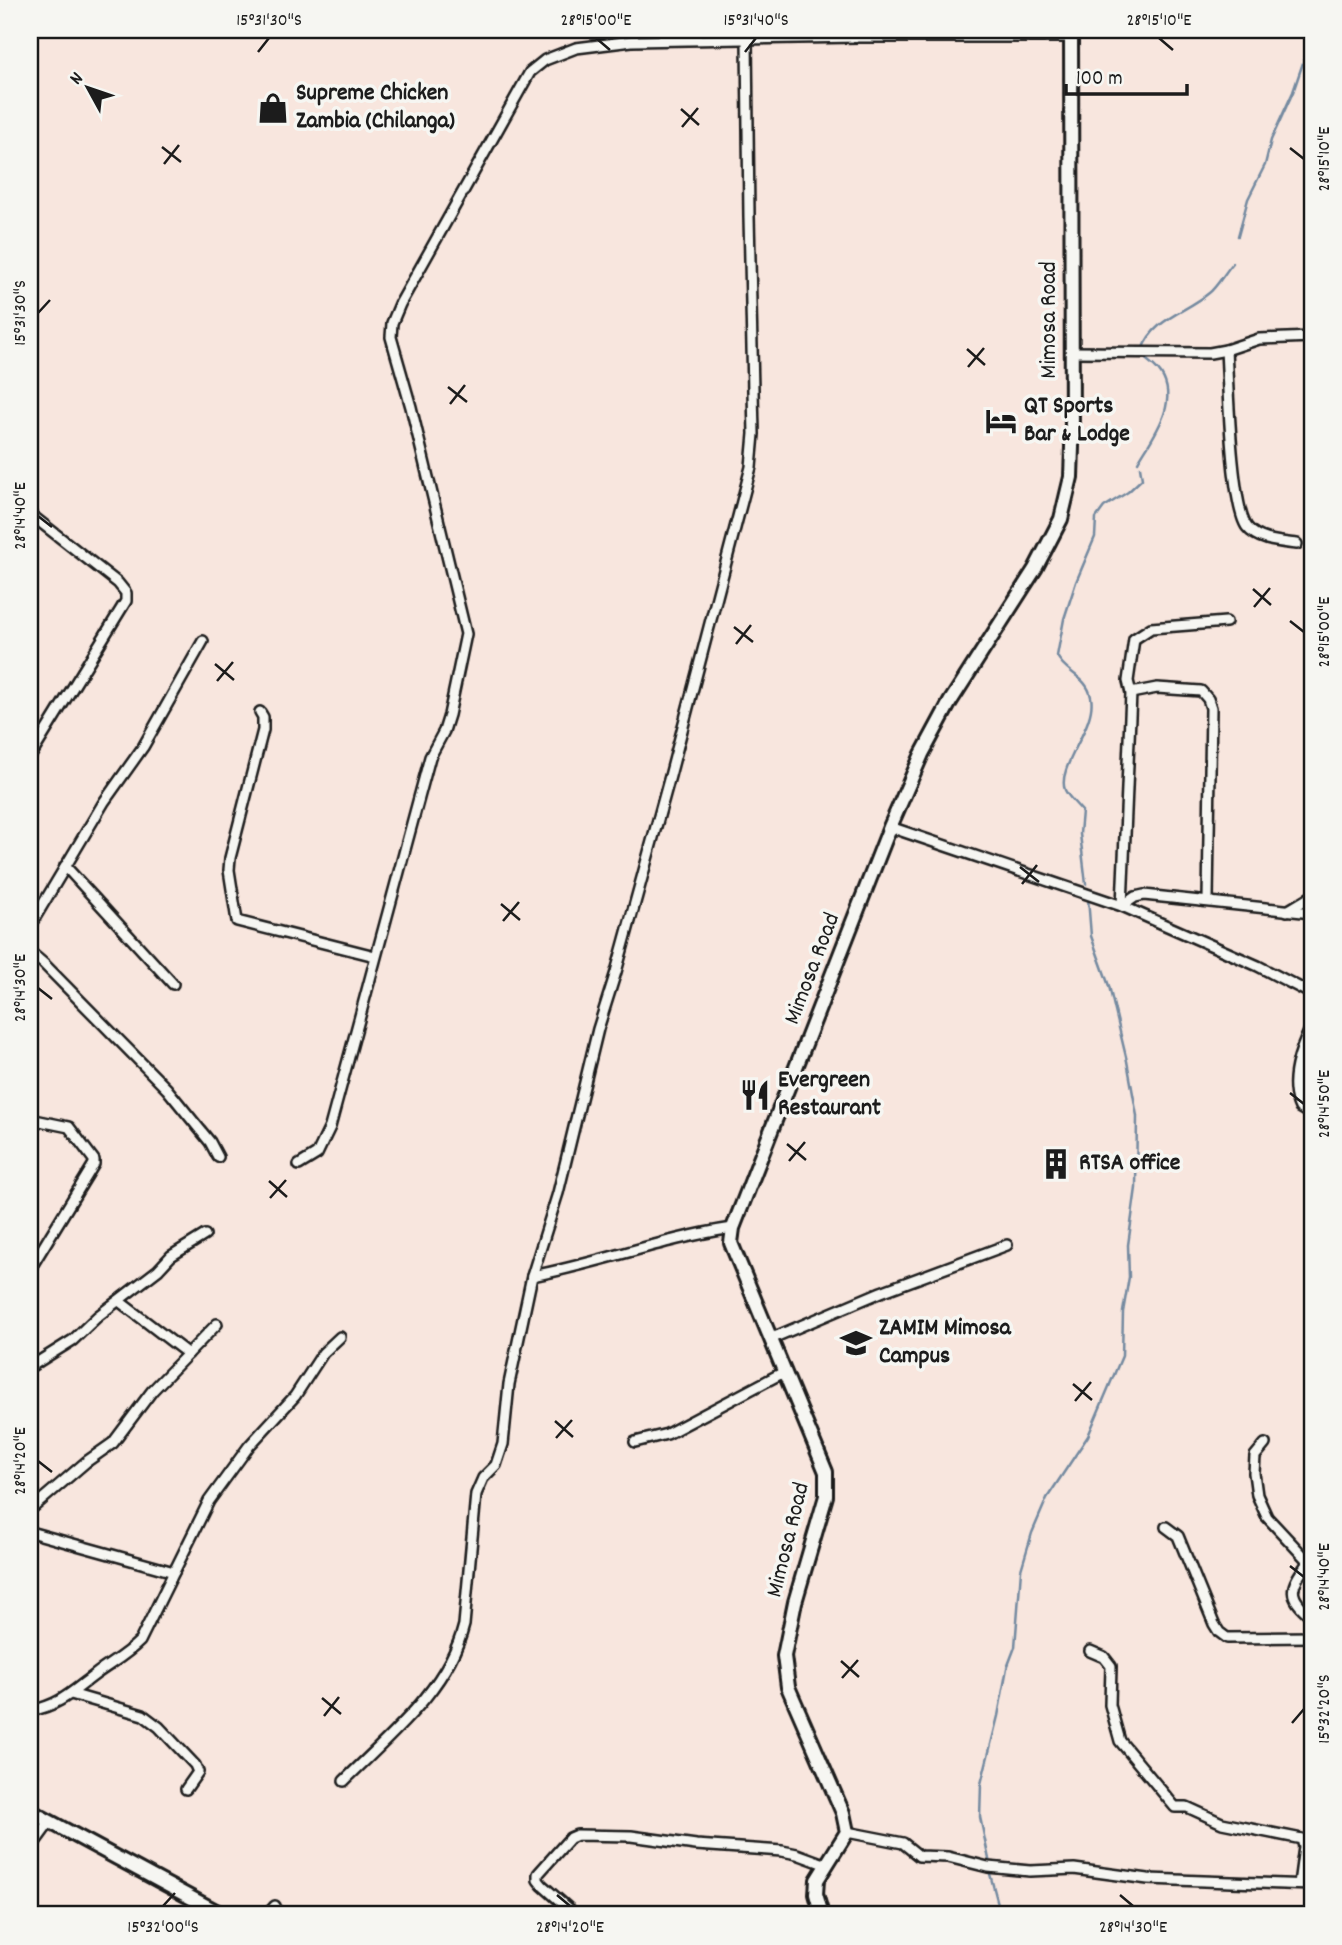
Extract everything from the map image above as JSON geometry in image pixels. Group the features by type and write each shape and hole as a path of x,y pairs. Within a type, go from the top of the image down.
{"street":[{"path":"299,1165 317,1154 330,1128 430,757 449,715 466,639 411,407 391,337 391,323 533,68 545,60 576,48 727,35 747,40 1071,33"},
{"name":"Mimosa Road","path":"847,1832 843,1813 794,1704 785,1671 785,1642 826,1496 826,1472 769,1339 732,1243 733,1228 890,827 934,728 1035,569 1060,519 1071,477 1071,33"},
{"path":"344,1781 425,1698 459,1644 464,1625 477,1494 483,1478 496,1465 503,1444 509,1384 532,1276 558,1193 598,1029 673,765 751,467 754,434 747,40"},
{"path":"1072,352 1186,353 1226,350 1259,339 1312,337"},
{"path":"1226,350 1235,479 1243,520 1248,528 1261,537 1297,544"},
{"path":"30,514 118,583 126,593 126,601 30,757"},
{"path":"1122,906 1131,693 1128,681 1134,639 1151,628 1226,622"},
{"path":"30,926 104,802 142,747 203,641"},
{"path":"1131,693 1157,688 1200,691 1208,699 1211,708 1208,900"},
{"path":"260,712 264,723 263,730 230,858 229,870 237,921 375,956"},
{"path":"890,827 1122,906 1258,966 1312,994"},
{"path":"65,866 173,984"},
{"path":"1122,906 1135,897 1144,895 1312,913"},
{"path":"1287,911 1312,896"},
{"path":"30,952 167,1090 210,1142 218,1157"},
{"path":"1312,1025 1298,1054 1296,1091 1300,1108 1312,1115"},
{"path":"30,1119 69,1127 94,1160 30,1269"},
{"path":"532,1276 578,1268 707,1232 733,1228"},
{"path":"30,1367 69,1343 171,1256 205,1235"},
{"path":"769,1339 881,1292 1007,1245"},
{"path":"119,1301 188,1354"},
{"path":"30,1510 86,1462 113,1443 152,1391 217,1324"},
{"path":"30,1711 59,1703 97,1673 125,1656 140,1642 206,1505 261,1432 295,1396 323,1353 340,1337"},
{"path":"635,1442 667,1434 784,1372"},
{"path":"1265,1444 1255,1456 1258,1495 1267,1517 1311,1559 1297,1579 1293,1591 1297,1605 1312,1617"},
{"path":"1166,1527 1178,1536 1214,1624 1223,1636 1227,1639 1312,1637"},
{"path":"30,1532 174,1572"},
{"path":"1090,1651 1104,1657 1111,1666 1110,1705 1120,1741 1175,1807 1187,1807 1222,1823 1302,1839 1304,1847 1299,1884"},
{"path":"71,1694 138,1713 159,1727 187,1755 198,1772 186,1789"},
{"path":"30,1811 223,1915"},
{"path":"30,1849 50,1823"},
{"path":"822,1915 816,1894 817,1880 847,1832 903,1843 919,1856 948,1857 988,1867 1030,1871 1074,1869 1148,1879 1312,1885"},
{"path":"576,1915 542,1885 538,1874 570,1838 577,1835 631,1836 696,1845 782,1852 797,1854 827,1865"},
{"path":"267,1915 275,1906"}],"waterway":[{"path":"1238,236 1248,199 1265,165 1271,140 1293,92 1311,30"},
{"path":"1142,350 1154,330 1209,293 1233,263"},
{"path":"1138,462 1162,420 1167,397 1161,374 1140,355"},
{"path":"1086,884 1080,834 1082,811 1066,793 1064,781 1066,770 1088,721 1091,697 1081,679 1065,667 1057,656 1064,619 1095,537 1096,518 1104,507 1128,492 1142,479 1140,467"},
{"path":"990,1864 980,1817 981,1784 1007,1668 1015,1647 1021,1570 1032,1533 1047,1498 1088,1436 1122,1356 1123,1312 1129,1277 1128,1245 1136,1188 1137,1116 1109,986 1091,936 1088,898"},
{"path":"990,1874 1001,1915"}],"place":[{"name":"Supreme Chicken Zambia (Chilanga)","path":"273,108"},
{"name":"QT Sports Bar & Lodge","path":"1001,421"},
{"name":"Evergreen Restaurant","path":"755,1095"},
{"name":"RTSA office","path":"1056,1164"},
{"name":"ZAMIM Mimosa Campus","path":"856,1343"}]}
